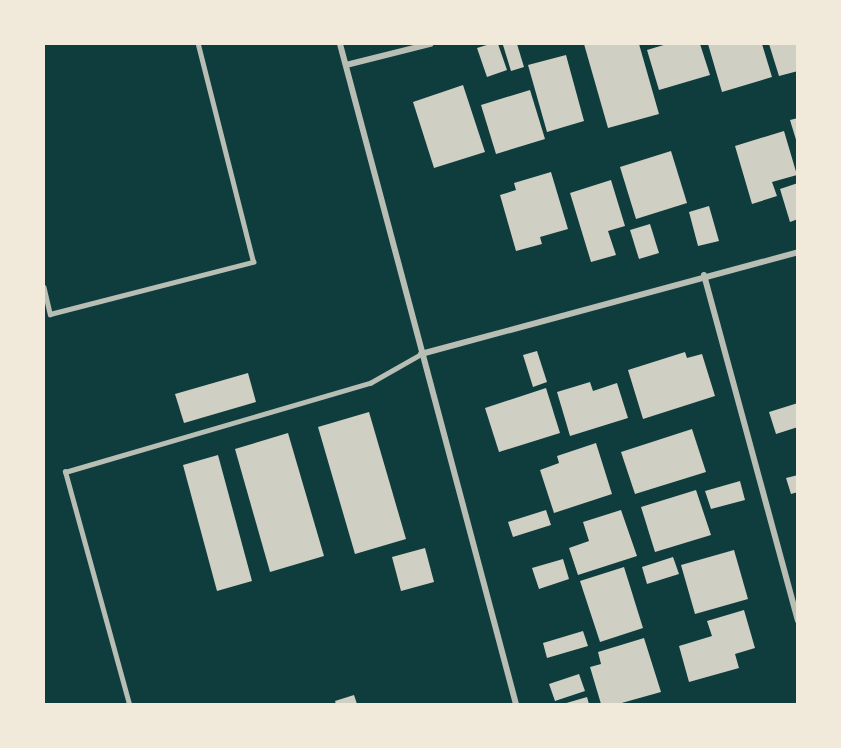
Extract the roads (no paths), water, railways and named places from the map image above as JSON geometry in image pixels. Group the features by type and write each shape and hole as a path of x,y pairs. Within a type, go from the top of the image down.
{"street":[{"path":"340,44 516,705"},
{"path":"346,66 430,44"},
{"path":"421,354 704,275 798,252"},
{"path":"704,275 798,620"}],"lane":[{"path":"44,315 253,262 198,44"},
{"path":"44,287 50,314"},
{"path":"129,705 65,472 370,383 421,354"}]}
